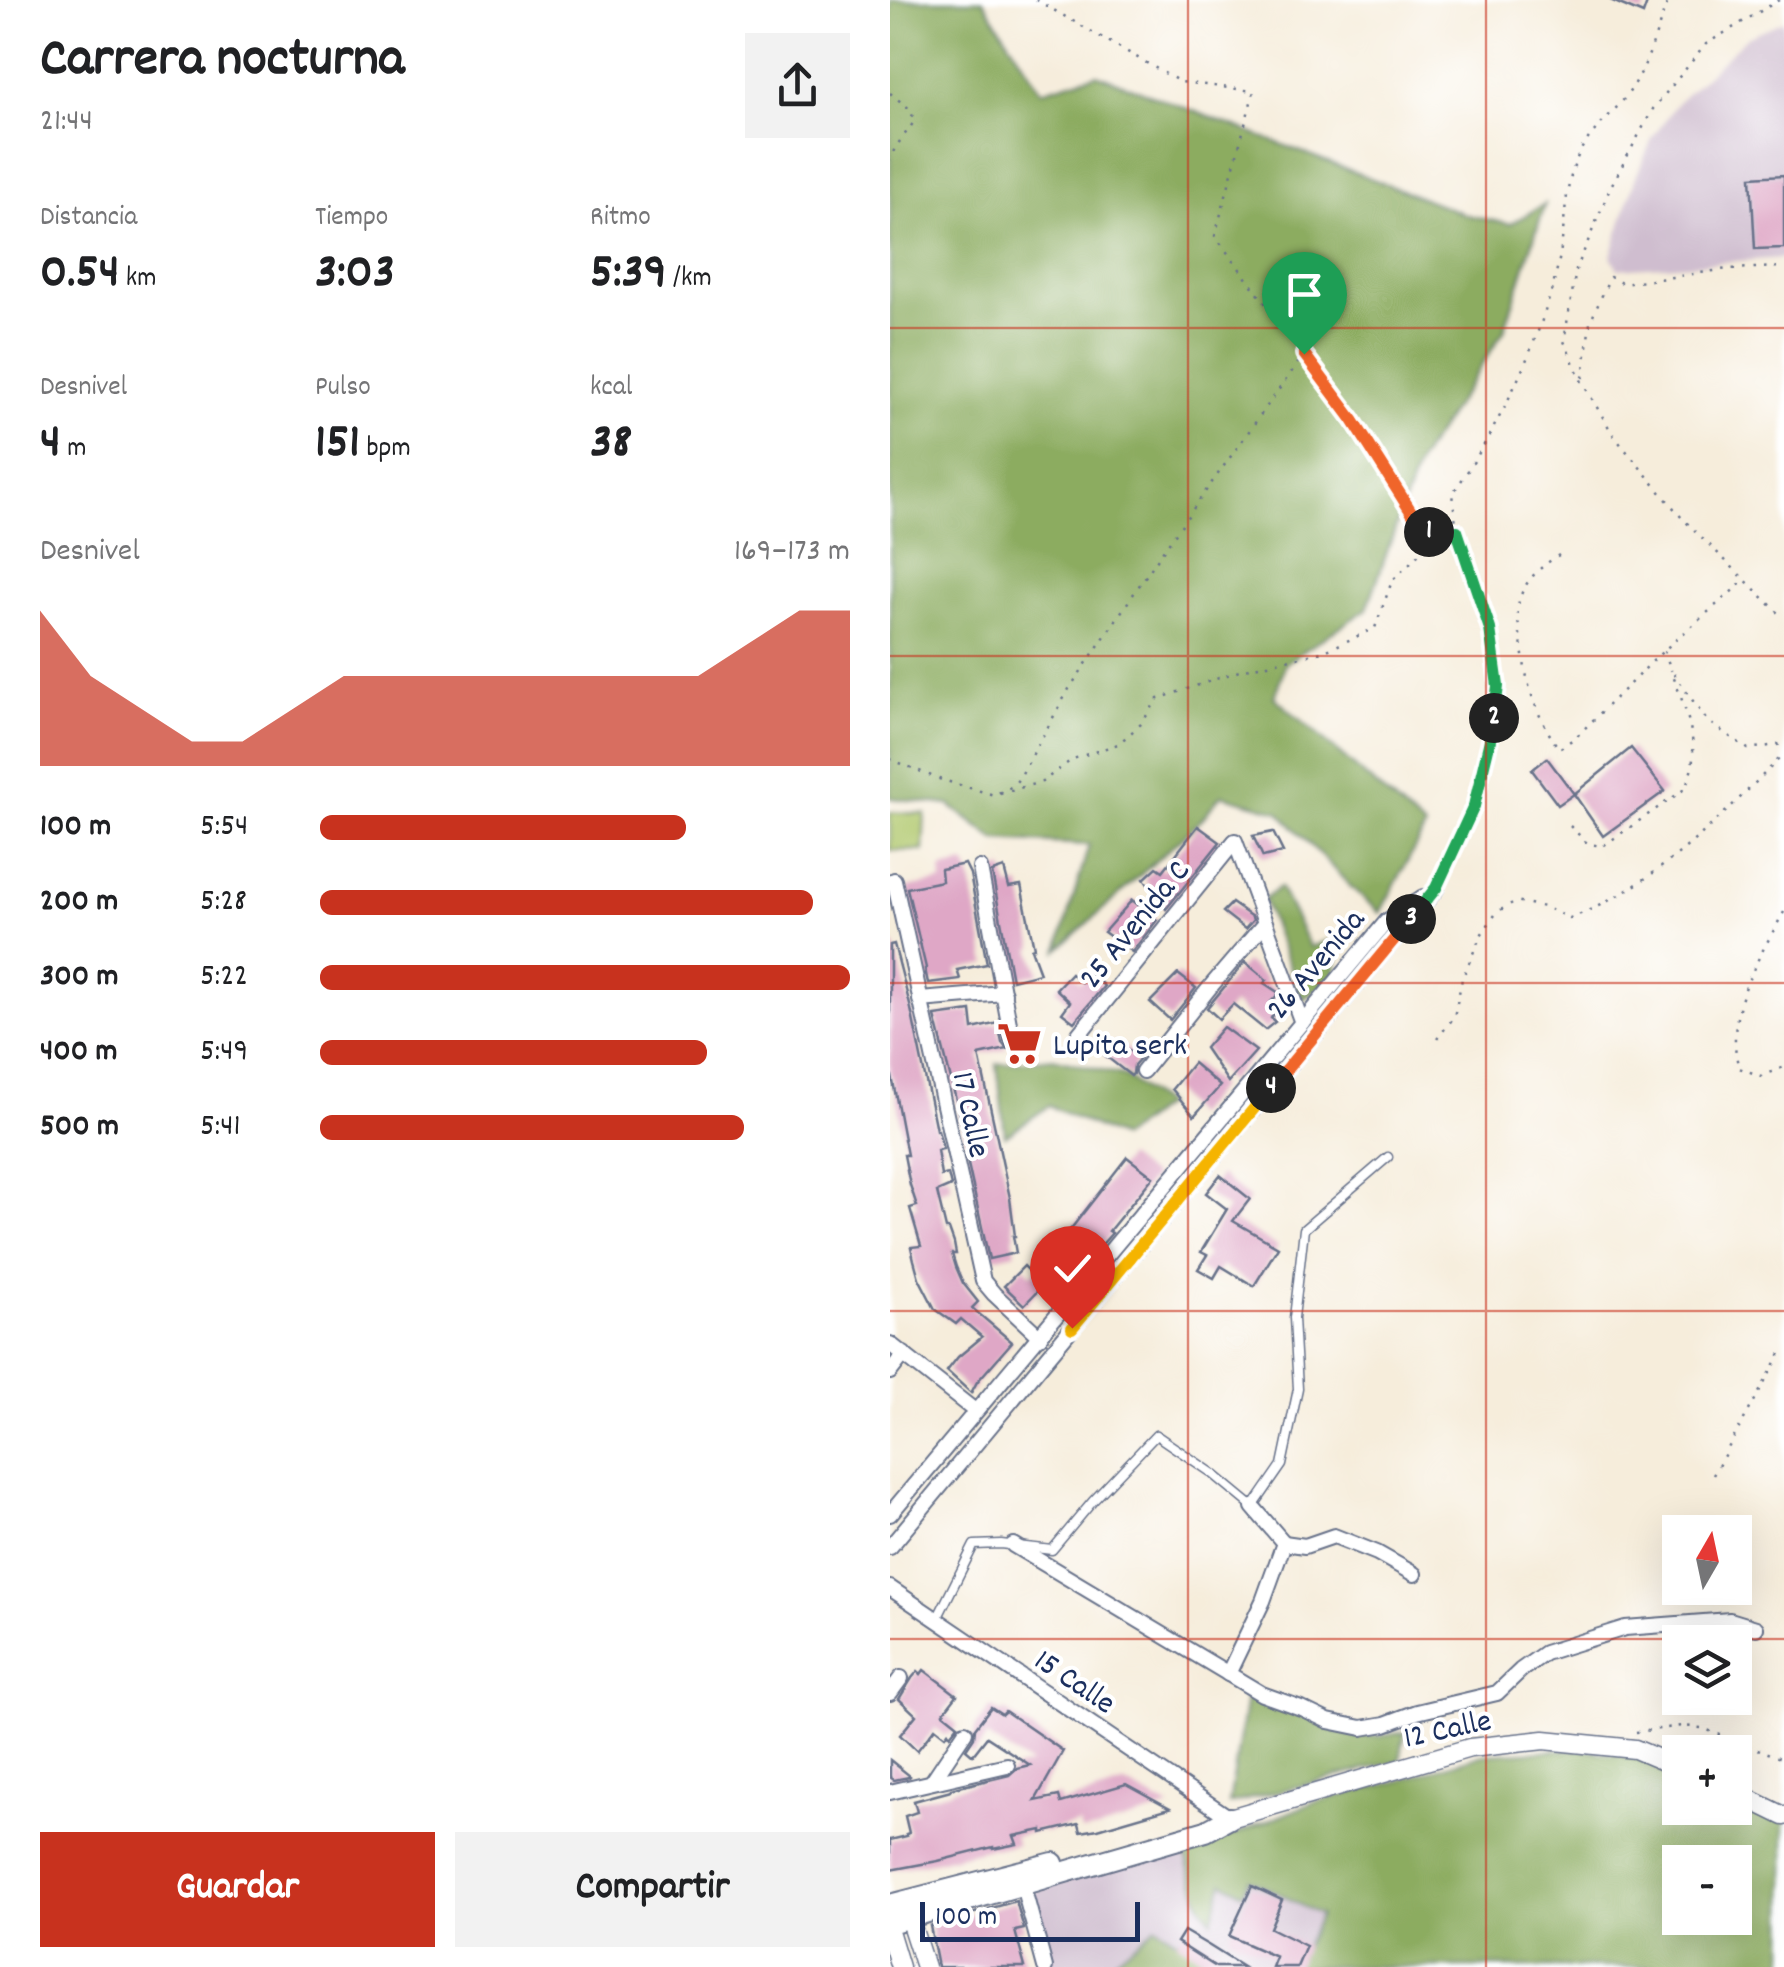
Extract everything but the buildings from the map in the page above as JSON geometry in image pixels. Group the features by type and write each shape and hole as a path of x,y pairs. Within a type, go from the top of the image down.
{"main road":[{"name":"12 Calle","path":"898,1912 1022,1886 1206,1831 1230,1818"},
{"name":"12 Calle","path":"898,1912 1230,1818"}],"street":[{"name":"25 Avenida C","path":"1079,1034 1234,840 1266,923"},
{"path":"980,868 1012,1040"},
{"name":"17 Calle","path":"894,880 983,1281 1040,1336"},
{"name":"26 Avenida","path":"890,1514 1387,921 1436,888"},
{"name":"26 Avenida","path":"890,1547 1436,888"},
{"path":"1144,1071 1266,923 1302,1023"},
{"path":"920,1000 1004,994"},
{"path":"890,1344 975,1412"},
{"path":"890,1372 904,1354"},
{"path":"1253,1506 1284,1543 1305,1546 1334,1536 1378,1553 1414,1574"},
{"path":"1228,1674 1263,1601 1284,1543"},
{"path":"1012,1545 1262,1694 1328,1721 1362,1728 1497,1693 1546,1653 1625,1628 1730,1620 1756,1628"},
{"name":"15 Calle","path":"890,1588 1230,1818"},
{"path":"890,1693 901,1678"},
{"path":"933,1780 965,1732"},
{"name":"12 Calle","path":"1230,1818 1470,1748 1544,1740 1635,1749 1662,1760"},
{"path":"890,1792 1007,1765"},
{"path":"1752,1800 1784,1816"},
{"path":"1022,1886 1045,1967"},
{"path":"898,1912 925,1967"},
{"path":"890,1934 900,1967"}],"lane":[{"path":"937,1618 974,1545 1052,1550 1156,1435 1253,1506 1282,1465 1298,1389 1294,1318 1304,1229 1388,1157"}],"path":[{"path":"1036,0 1180,82 1254,91 1215,236 1353,420 1424,532 1457,531"},
{"path":"1436,888 1474,806 1498,686 1490,629 1457,531 1452,494 1477,459 1540,325 1558,262 1569,178 1580,151 1642,72 1668,0"},
{"path":"1779,0 1706,44 1653,109 1611,186 1576,270 1564,341 1582,382 1614,436 1682,518 1784,618"},
{"path":"890,93 912,110 914,122 890,160"},
{"path":"1582,382 1590,323 1610,276 1623,284 1728,269 1784,267"},
{"path":"994,795 1020,778 1080,674 1304,354"},
{"path":"890,759 994,795 1042,782 1073,759 1118,744 1141,724 1158,699 1244,669 1323,652 1375,628 1392,582 1440,532"},
{"path":"1558,556 1544,564 1527,584 1518,604 1528,684 1540,721 1559,749 1576,737 1663,650 1746,580"},
{"path":"1570,826 1588,844 1603,846 1682,792 1690,780 1691,729 1663,650"},
{"path":"1671,670 1707,721 1748,749 1784,744"},
{"path":"1436,1039 1454,1016 1462,979 1480,934 1497,912 1516,900 1544,906 1570,918 1603,906 1682,851 1784,754"},
{"path":"1784,912 1743,994 1734,1034 1739,1068 1761,1076 1784,1067"},
{"path":"1713,1475 1784,1348"},
{"path":"1624,1734 1682,1726 1702,1728 1784,1759"}],"shaded area":[{"path":"1784,21 1784,258 1618,269 1611,256 1652,139 1676,104 1747,37"},
{"path":"1183,1847 1201,1905 1213,1918 1223,1881 1250,1879 1320,1915 1295,1967 1219,1967 1156,1926 1106,1967 1047,1967 1026,1893"}],"green space":[{"path":"890,0 983,0 1041,91 1097,74 1467,215 1510,224 1545,204 1504,331 1419,461 1367,609 1286,663 1274,697 1425,828 1380,913 1278,811 1221,795 1202,819 1058,950 1089,845 995,840 949,805 890,798"},
{"path":"890,812 925,814 923,851 890,850"},
{"path":"1280,887 1310,947 1338,937 1335,976 1302,1000 1263,899"},
{"path":"1053,1058 1123,1075 1165,1105 1121,1138 1049,1106 1005,1136 997,1064"},
{"path":"1246,1698 1285,1705 1336,1731 1357,1736 1405,1732 1400,1761 1229,1804"},
{"path":"1581,1749 1638,1758 1662,1768 1662,1825 1752,1825 1752,1807 1784,1821 1784,1967 1295,1967 1320,1915 1250,1879 1243,1893 1223,1882 1212,1920 1201,1905 1183,1847 1239,1833 1314,1802 1399,1781 1483,1754"},
{"path":"1156,1926 1218,1967 1107,1967"}],"place":[{"name":"Lupita serk","path":"1020,1043"}],"route":[{"path":"1072,1328 1436,888 1474,806 1490,740 1498,686 1490,629 1457,531 1424,532 1353,420 1304,354"}]}
